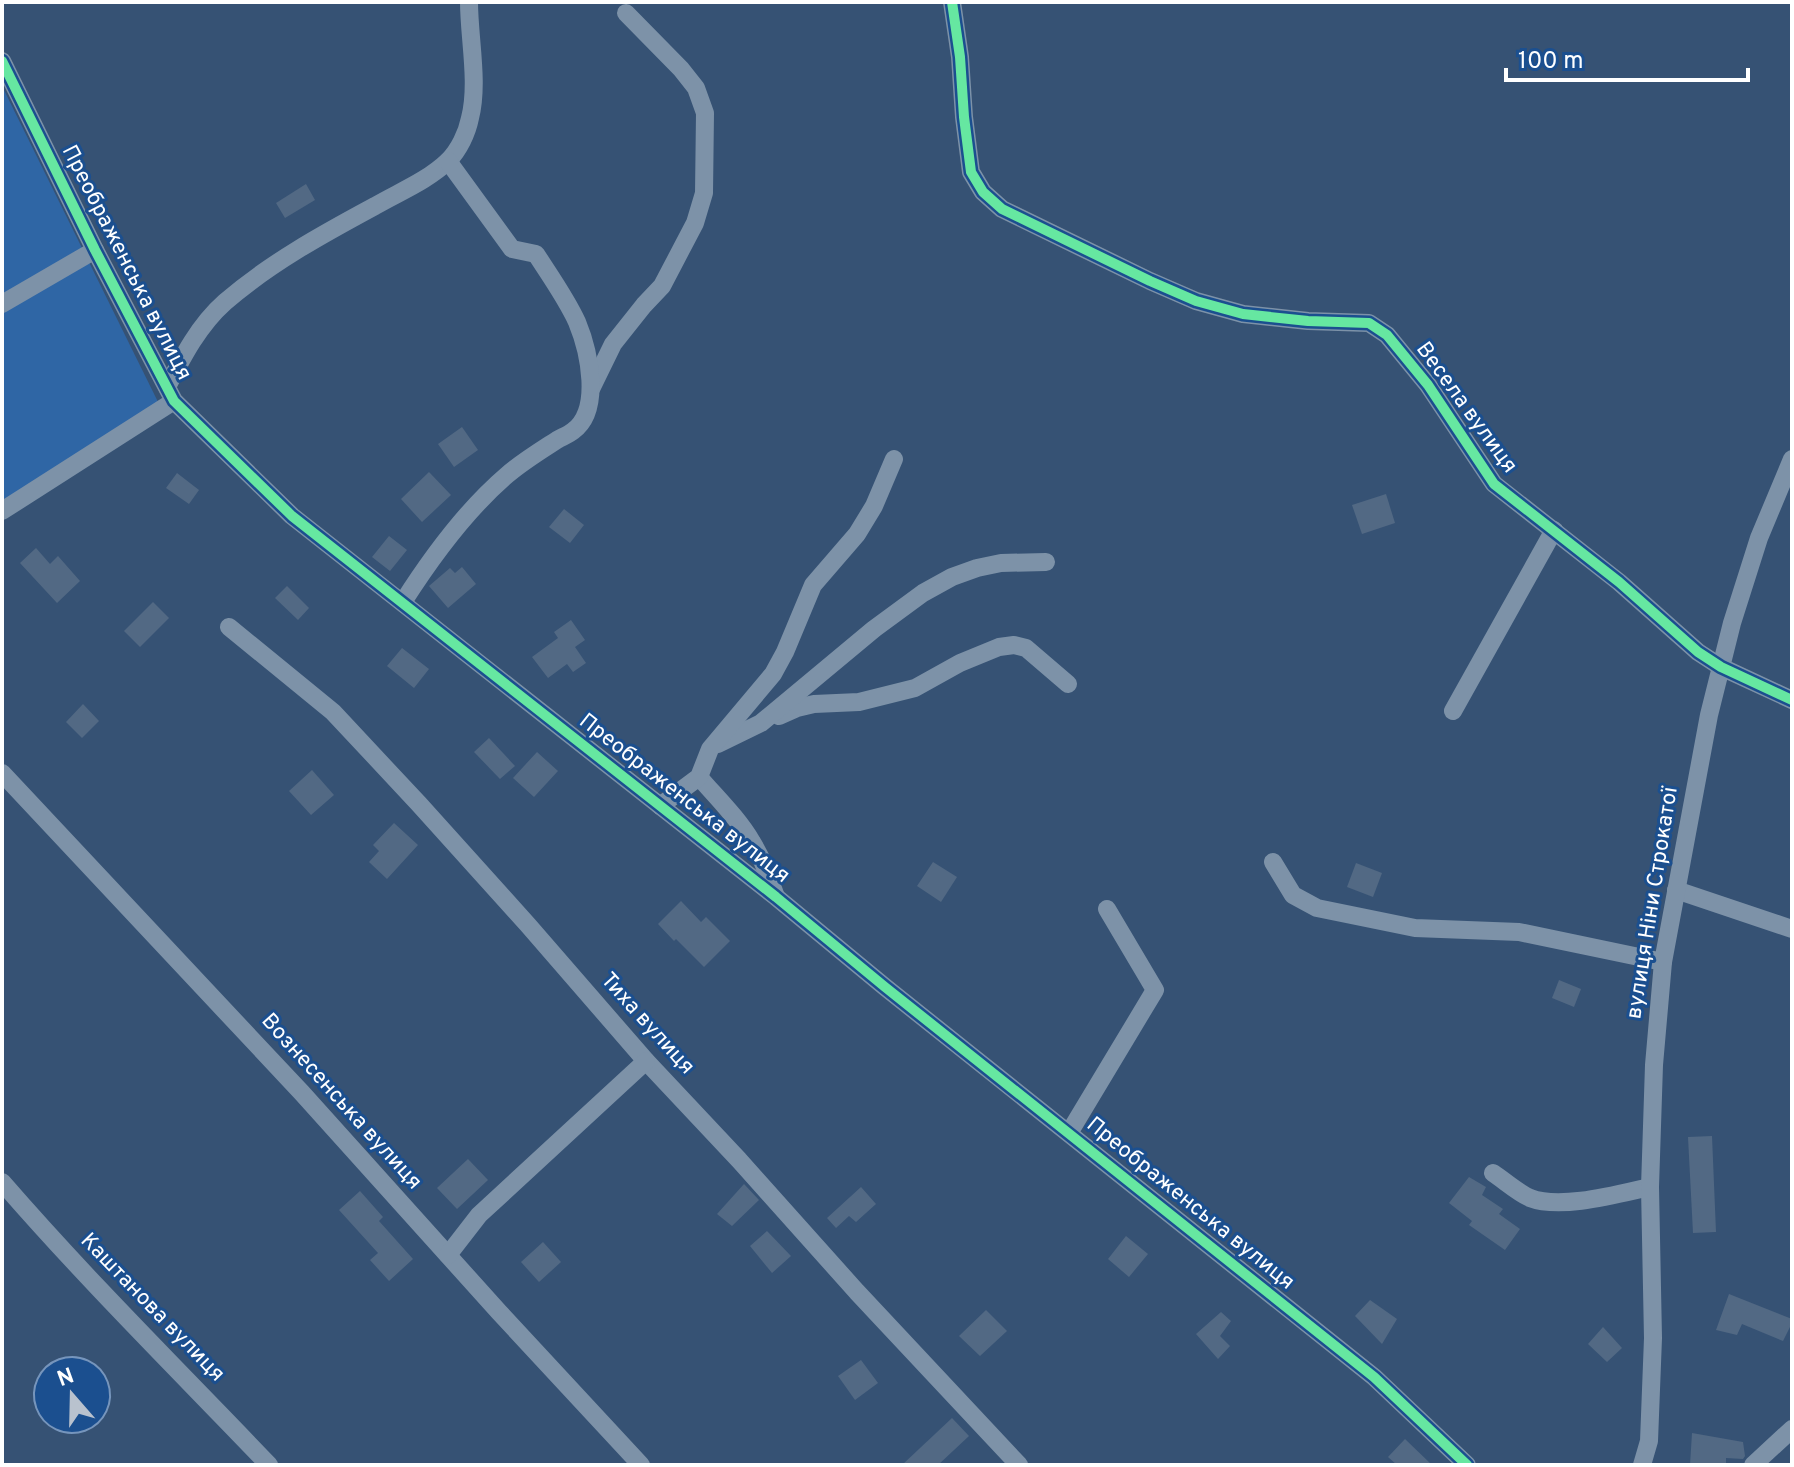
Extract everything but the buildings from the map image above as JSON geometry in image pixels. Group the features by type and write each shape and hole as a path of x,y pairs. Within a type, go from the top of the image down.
{"street":[{"path":"2,511 170,394 181,358 199,330 224,303 300,248 420,181 448,161 460,144 471,117 473,82 469,2"},
{"name":"Весела вулиця","path":"952,2 971,172 983,192 1002,209 1196,301 1243,314 1369,323 1387,335 1428,385 1494,484 1619,582 1698,652 1721,667 1792,700"},
{"path":"590,390 613,344 662,286 695,223 704,193 705,113 696,88 626,13"},
{"name":"Преображенська вулиця","path":"2,61 170,394 292,516 776,897 1374,1377 1467,1465"},
{"path":"403,602 422,571 467,516 507,475 574,431 588,414 588,358 578,325 562,295 536,254 512,249 448,161"},
{"path":"2,304 95,250"},
{"path":"660,806 699,777 710,749 773,674 813,585 857,534 874,506 894,459"},
{"name":"вулиця Ніни Строкатої","path":"1642,1465 1649,1441 1653,1338 1650,1187 1654,1065 1663,962 1709,715 1732,623 1759,538 1792,459"},
{"path":"1453,711 1554,530"},
{"path":"761,723 874,629 923,593 977,568 1001,563 1046,562"},
{"name":"Тиха вулиця","path":"229,627 333,712 518,914 646,1061 1019,1465"},
{"path":"710,749 797,708 859,702 915,688 960,663 999,647 1014,645 1026,648 1068,684"},
{"name":"Вознесенська вулиця","path":"2,773 302,1093 641,1465"},
{"path":"699,777 752,841 776,897"},
{"path":"1273,862 1293,895 1317,908 1415,928 1519,932 1663,962"},
{"path":"1676,890 1792,929"},
{"path":"1069,1133 1155,990 1107,909"},
{"path":"448,1255 479,1215 646,1061"},
{"path":"1493,1173 1529,1197 1549,1202 1568,1203 1650,1187"},
{"name":"Каштанова вулиця","path":"2,1182 159,1354 195,1386 269,1465"},
{"path":"1753,1465 1792,1429"}],"shaded area":[{"path":"2,86 162,410 2,507"}],"cycle path":[{"path":"952,2 971,172 983,192 1002,209 1196,301 1243,314 1369,323 1387,335 1428,385 1494,484 1619,582 1698,652 1721,667 1792,700"},
{"path":"2,61 174,401 292,516 776,897 1374,1377 1467,1465"}]}
